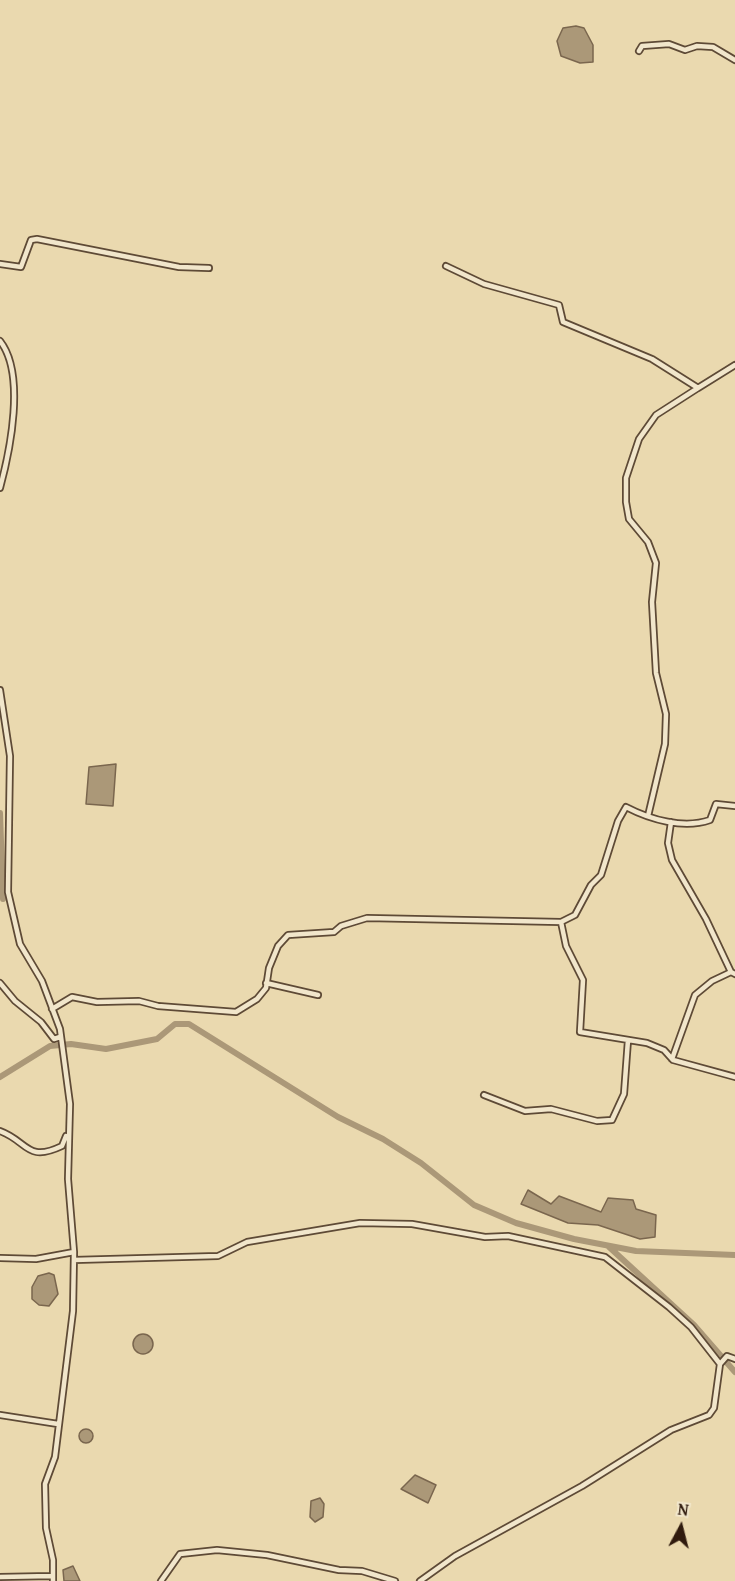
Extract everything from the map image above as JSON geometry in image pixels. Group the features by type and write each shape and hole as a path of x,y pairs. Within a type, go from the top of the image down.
{"street":[{"path":"639,51 642,46 646,45 669,45 685,50 697,46 713,47 735,60"},
{"path":"0,264 21,267 31,240 37,239 179,267 209,268"},
{"path":"446,266 484,284 560,305 563,322 569,327 596,334 652,359 698,388"},
{"path":"0,341 9,361 13,409 8,459 0,488"},
{"path":"648,816 665,744 666,714 656,673 652,602 656,563 648,542 629,519 626,478 639,439 656,415 735,365"},
{"path":"0,690 10,756 8,892 20,944 42,981 64,1053 70,1104 68,1179 74,1252 73,1311 55,1457 45,1484 46,1528 53,1560 52,1578 0,1577"},
{"path":"52,1009 72,997 97,1002 139,1001 236,1012 257,999 266,983 278,946 288,935 334,932 341,926 367,918 561,922 575,915 591,885 601,875 618,821 626,807 648,816 694,825 710,819 716,804 735,806"},
{"path":"671,822 668,843 672,860 706,919 733,973 712,981 695,995 672,1059"},
{"path":"561,922 566,946 583,980 580,1032 647,1043 664,1050 672,1059 735,1077"},
{"path":"0,983 15,1001 41,1022 49,1036 55,1039 60,1037"},
{"path":"266,983 318,994"},
{"path":"484,1095 525,1111 551,1109 597,1121 612,1120 624,1094 628,1040"},
{"path":"0,1131 30,1152 47,1153 62,1146 68,1133"},
{"path":"74,1260 218,1256 247,1242 360,1223 412,1224 485,1237 508,1236 605,1257 669,1306 691,1327 720,1364"},
{"path":"0,1258 36,1259 74,1252"},
{"path":"420,1581 455,1556 582,1486 671,1430 709,1415 714,1408 720,1364 727,1356 735,1359"},
{"path":"0,1415 58,1424"},
{"path":"161,1581 180,1554 217,1550 295,1559 339,1570 362,1571 395,1581"}],"shaded area":[{"path":"576,26 584,28 593,45 593,62 580,63 561,56 557,41 563,28"},
{"path":"116,764 113,806 86,804 89,767"},
{"path":"528,1190 551,1204 559,1196 601,1212 608,1198 633,1200 636,1209 656,1215 655,1237 640,1239 598,1225 568,1223 521,1204"},
{"path":"49,1273 54,1275 58,1294 49,1306 39,1305 32,1299 32,1287 38,1276"},
{"path":"143,1334 150,1337 153,1344 150,1351 143,1354 136,1351 133,1344 136,1337"},
{"path":"83,1429 89,1429 93,1436 89,1443 83,1443 79,1439 79,1433"},
{"path":"415,1475 436,1485 428,1503 401,1489"},
{"path":"320,1498 324,1504 323,1517 315,1522 310,1517 311,1501"},
{"path":"73,1566 80,1581 64,1581 63,1570"}],"waterway":[{"path":"0,813 3,899"},
{"path":"0,1077 50,1046 71,1044 106,1049 157,1039 175,1024 189,1024 338,1117 383,1139 421,1163 474,1205 516,1223 574,1239 636,1251 735,1255"},
{"path":"608,1246 694,1325 735,1372"}]}
